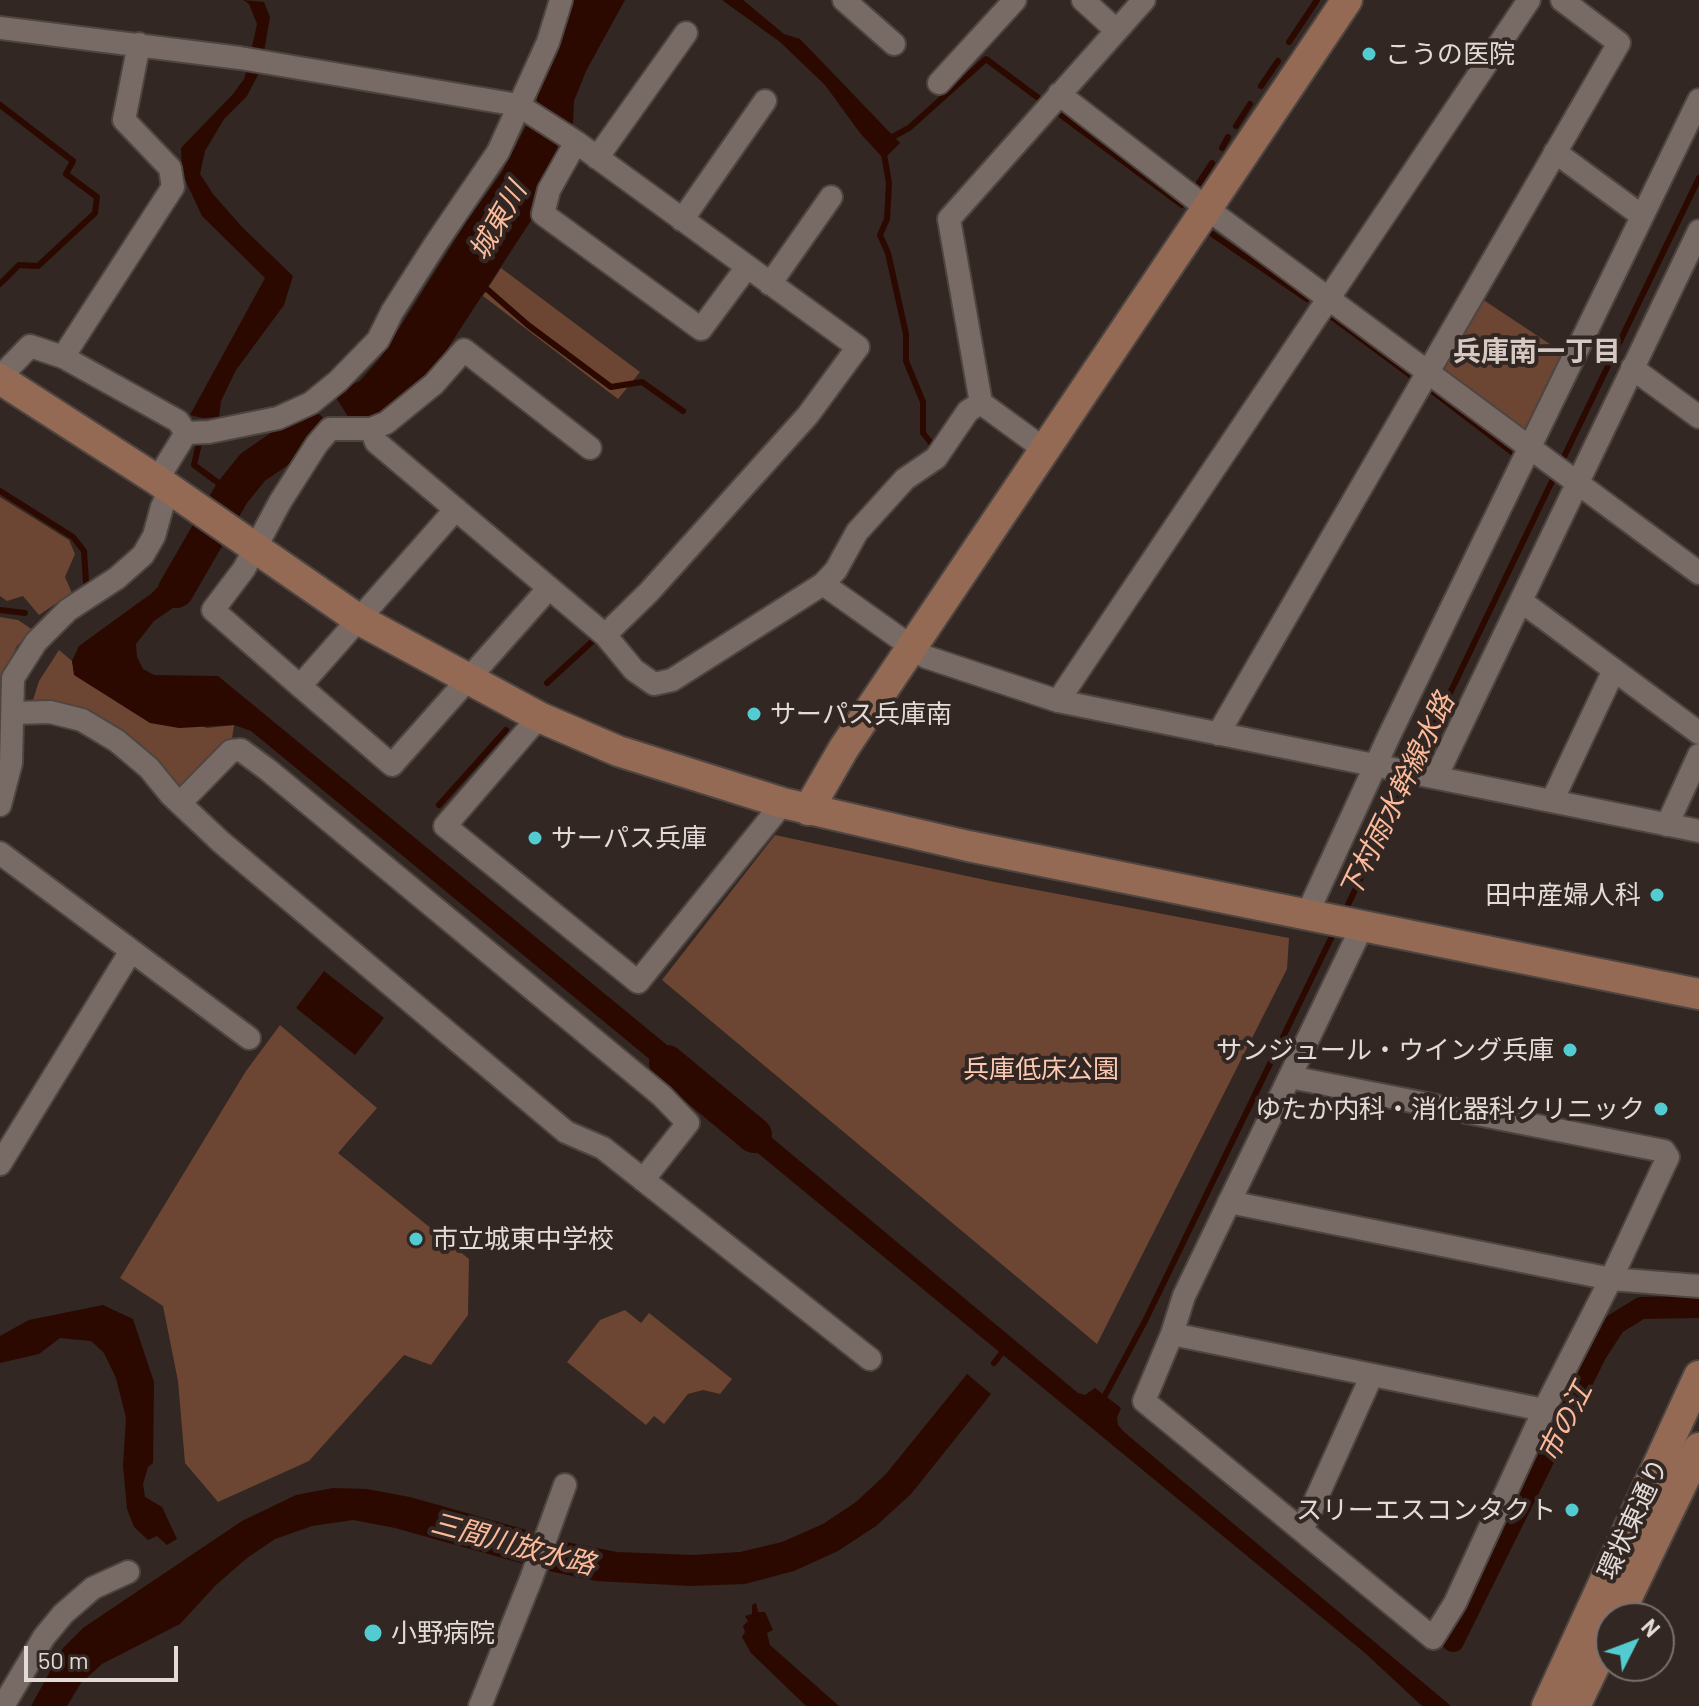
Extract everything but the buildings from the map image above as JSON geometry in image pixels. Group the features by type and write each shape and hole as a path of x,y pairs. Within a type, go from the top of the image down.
{"street":[{"path":"561,0 522,106 498,152 436,243 378,340 338,381 311,403 278,418 196,432 63,357 30,346 0,378 171,490 358,619 539,717 618,751 796,806 968,846 1699,994"},
{"path":"844,0 894,44"},
{"path":"939,83 1015,0"},
{"path":"1083,0 1116,30"},
{"path":"1044,449 981,403 949,219 1144,0"},
{"path":"539,717 445,826 638,982 844,748 1347,0"},
{"path":"1058,701 1529,0"},
{"path":"1218,734 1619,43 1562,0"},
{"path":"0,28 267,62 522,106 858,347 808,415 649,592 605,635"},
{"path":"597,158 686,33"},
{"path":"63,357 173,187 170,168 124,120 139,44"},
{"path":"1059,94 1207,208 1699,573"},
{"path":"1314,916 1699,100"},
{"path":"682,220 765,101"},
{"path":"573,140 549,190 543,214 701,329 747,267"},
{"path":"1555,152 1642,216"},
{"path":"770,284 831,197"},
{"path":"1433,776 1521,601 1573,480 1693,259 1699,231"},
{"path":"549,588 392,765 213,610 244,569 249,545 330,429 371,429 386,423 434,384 464,350 590,448"},
{"path":"1632,368 1699,417"},
{"path":"311,403 330,429"},
{"path":"371,429 376,442 605,635 634,670 654,684 672,680 823,584 836,570 857,532 905,479 936,458 968,411 981,403"},
{"path":"0,805 11,763 13,678 36,642 68,610 117,578 143,555 154,536 162,507 196,432"},
{"path":"300,686 456,509"},
{"path":"823,584 926,657 1058,701 1699,831"},
{"path":"1521,601 1699,733"},
{"path":"1552,801 1614,670"},
{"path":"13,713 50,712 82,720 117,741 149,768 221,842 566,1132 603,1148 870,1359"},
{"path":"180,803 231,751 241,750 268,770 650,1087 688,1123 643,1180"},
{"path":"1667,825 1699,755"},
{"path":"0,853 249,1038"},
{"path":"1290,1077 1664,1151 1668,1157 1611,1279 1544,1410 1455,1603 1433,1638 1144,1401 1184,1296 1290,1077 1358,926"},
{"path":"0,1164 131,951"},
{"path":"1229,1202 1611,1279 1699,1286"},
{"path":"1172,1334 1544,1410"},
{"path":"1302,1530 1372,1375"},
{"name":"環状東通り","path":"1547,1706 1699,1376"},
{"name":"環状東通り","path":"1625,1602 1699,1448"},
{"path":"480,1706 565,1485"},
{"path":"3,1706 44,1637 63,1614 93,1588 128,1572"},
{"path":"1575,1706 1595,1664"}],"green space":[{"path":"501,268 640,372 618,399 483,296"},
{"path":"1479,297 1568,356 1527,433 1438,369"},
{"path":"0,497 69,540 75,554 65,577 72,593 39,615 23,596 7,601 0,596"},
{"path":"0,617 18,620 33,630 17,646 0,681"},
{"path":"59,650 72,661 75,675 207,728 234,725 231,746 179,795 83,711 33,700 39,681"},
{"name":"兵庫低床公園","path":"775,835 995,882 1289,938 1287,969 1097,1344 662,980"},
{"path":"280,1025 377,1108 338,1153 469,1259 468,1315 431,1365 404,1355 309,1461 218,1502 185,1463 178,1381 163,1306 120,1278 246,1071"},
{"path":"625,1310 641,1323 649,1313 732,1379 720,1394 703,1390 688,1394 664,1424 654,1416 646,1425 567,1362 600,1320"}],"water":[{"path":"243,0 264,2 270,17 261,69 247,96 224,119 205,151 200,174 242,227 293,276 284,305 236,370 221,401 219,417 203,418 190,415 265,278 202,216 182,173 181,148 244,79 257,24 249,4"},
{"name":"城東川","path":"571,0 625,0 586,71 574,101 573,123 556,143 560,152 532,219 427,380 376,416 349,418 333,393 360,381 381,357 467,221 502,172 537,105 537,94 558,46"},
{"path":"722,0 743,0 784,34 800,39 900,143 884,159 860,133 825,85 780,42"},
{"path":"191,542 206,551 183,601 154,621 136,644 137,657 143,669 154,675 218,676 712,1082 698,1099 251,731 234,725 179,728 150,723 74,675 72,661 79,646 152,593 175,569"},
{"path":"324,971 384,1018 355,1055 296,1008"},
{"path":"723,1097 1078,1393 1085,1395 1095,1388 1121,1408 1117,1418 1124,1432 1451,1706 1422,1706 1365,1653 709,1113"},
{"path":"103,1305 133,1319 154,1382 153,1463 148,1467 143,1484 145,1497 162,1507 177,1539 167,1545 157,1536 148,1540 134,1527 127,1509 123,1465 126,1418 116,1378 104,1353 91,1341 60,1338 39,1354 0,1363 0,1336 29,1320"},
{"path":"967,1374 991,1394 911,1494 876,1526 838,1551 794,1571 745,1584 691,1586 596,1581 549,1571 561,1541 617,1552 693,1555 740,1552 782,1542 823,1524 856,1502 886,1474"},
{"name":"三間川放水路","path":"333,1488 367,1489 410,1497 537,1533 524,1564 395,1528 353,1520 312,1526 275,1539 216,1585 180,1624 102,1664 81,1683 67,1706 31,1706 63,1648 83,1628 242,1521 296,1495"},
{"path":"756,1603 758,1612 765,1612 773,1630 767,1633 770,1645 839,1706 806,1706 751,1653 742,1637 745,1632 743,1626 748,1621 745,1616 752,1614 752,1605"}],"waterway":[{"path":"1289,42 1317,0"},
{"path":"887,140 909,128 986,59 1037,97"},
{"path":"1261,86 1278,61"},
{"path":"1236,126 1250,104"},
{"path":"0,105 73,161 66,174 97,197 95,213 38,266 19,265 0,284"},
{"path":"1061,115 1182,205"},
{"path":"1222,148 1228,137"},
{"path":"884,154 889,183 887,219 880,235 888,253 906,334 906,361 923,402 923,433 935,448"},
{"path":"1199,183 1212,163"},
{"name":"下村雨水幹線水路","path":"1561,463 1699,178"},
{"path":"1212,234 1307,299"},
{"path":"483,288 611,387 642,382 683,411"},
{"path":"1328,314 1413,377"},
{"path":"1431,390 1512,452"},
{"path":"176,590 232,493 253,467 309,429"},
{"path":"200,439 194,465 232,493"},
{"name":"下村雨水幹線水路","path":"1344,913 1556,473"},
{"path":"0,491 73,537 84,551 86,582"},
{"path":"0,610 25,613"},
{"path":"547,683 596,638"},
{"path":"439,805 506,730"},
{"name":"下村雨水幹線水路","path":"1102,1401 1145,1321 1335,930"},
{"path":"667,1063 754,1135"},
{"name":"市の江","path":"1453,1641 1596,1353 1615,1324 1641,1308 1698,1307"},
{"path":"994,1363 1004,1350"}],"place":[{"name":"こうの医院","path":"1369,54"},
{"name":"サーパス兵庫南","path":"754,714"},
{"name":"サーパス兵庫","path":"535,838"},
{"name":"田中産婦人科","path":"1657,895"},
{"name":"サンジュール・ウイング兵庫","path":"1570,1050"},
{"name":"ゆたか内科・消化器科クリニック","path":"1661,1109"},
{"name":"市立城東中学校","path":"416,1239"},
{"name":"スリーエスコンタクト","path":"1572,1510"},
{"name":"小野病院","path":"373,1633"}],"district":[{"name":"兵庫南一丁目","path":"1537,352"}]}
